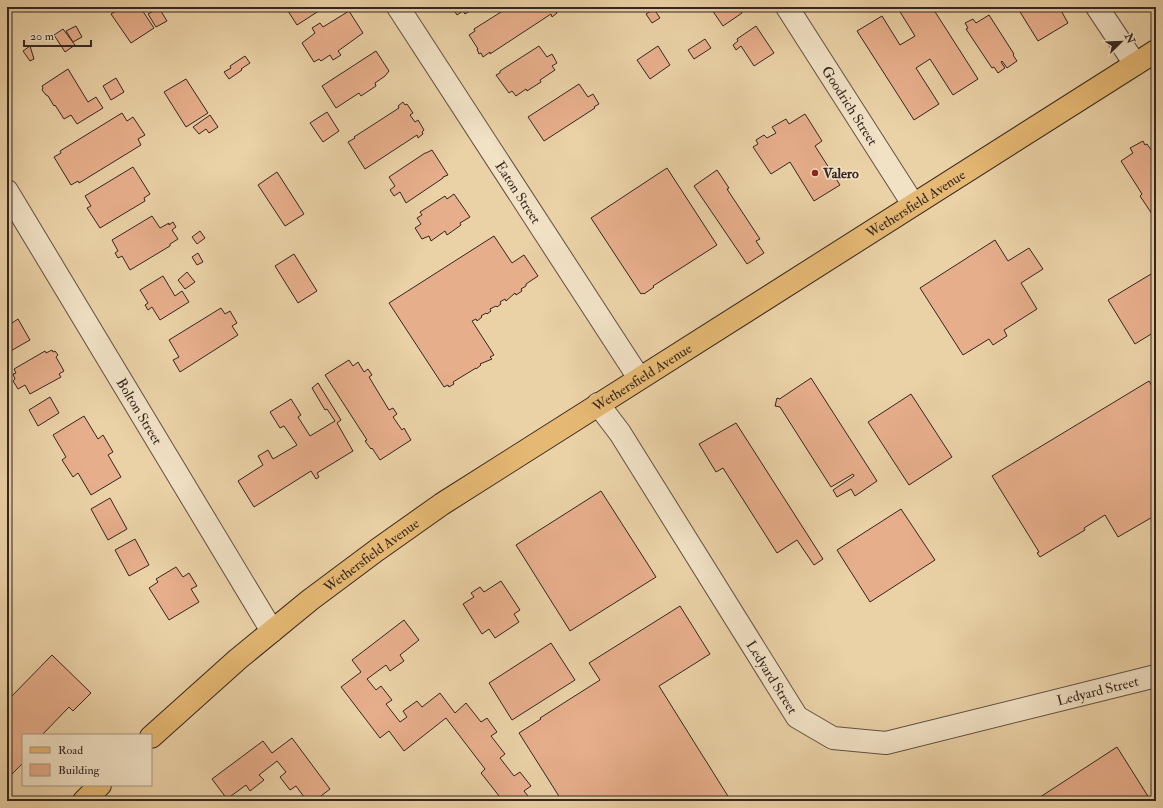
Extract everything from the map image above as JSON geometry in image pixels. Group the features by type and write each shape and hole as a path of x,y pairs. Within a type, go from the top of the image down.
{"main road":[{"name":"Wethersfield Avenue","path":"152,736 272,631 334,581 442,504 1156,51"},
{"path":"84,801 99,786"}],"street":[{"name":"Eaton Street","path":"398,7 639,378"},
{"name":"Goodrich Street","path":"787,7 913,204"},
{"path":"1097,7 1134,64"},
{"name":"Bolton Street","path":"7,191 272,631"},
{"name":"Ledyard Street","path":"598,404 620,433 798,717 832,738 886,743 1156,676"}],"building":[{"path":"122,7 140,7 154,28 131,43 111,14"},
{"path":"278,7 325,7 297,25 286,8 281,12"},
{"path":"452,7 476,7 465,14 463,11 457,15"},
{"path":"509,7 553,7 557,13 552,17 551,14 490,54 490,52 483,57 481,53 479,54 478,49 469,35 475,31 474,29"},
{"path":"710,7 738,7 742,13 723,26"},
{"path":"897,7 932,7 978,79 953,95 930,59 916,68 939,104 914,120 857,31 882,16 900,45 915,36"},
{"path":"1017,7 1059,7 1068,23 1038,41"},
{"path":"159,8 167,21 156,27 148,14"},
{"path":"654,9 660,18 652,23 646,14"},
{"path":"349,11 363,33 338,51 341,55 333,60 330,55 321,61 319,59 314,62 302,43 315,33 312,28 320,23 323,27"},
{"path":"989,15 1017,61 1007,68 1002,61 1001,62 1005,68 998,73 994,67 992,68 966,29 968,28 965,23 973,19 976,23"},
{"path":"76,26 82,37 73,42 66,31"},
{"path":"756,26 774,53 754,66 741,46 736,50 733,45 738,41 737,39"},
{"path":"63,29 75,45 65,52 54,35"},
{"path":"705,39 711,48 694,59 688,50"},
{"path":"30,46 34,59 30,61 23,51"},
{"path":"539,46 547,57 552,54 557,63 552,66 555,70 527,91 526,89 516,96 512,91 509,93 496,75"},
{"path":"658,46 670,65 650,79 637,60"},
{"path":"376,51 389,71 375,83 376,86 361,96 359,93 336,108 322,86"},
{"path":"245,56 250,63 229,79 224,72"},
{"path":"68,69 88,102 96,97 103,108 77,124 71,115 64,119 55,105 54,106 42,90 42,86"},
{"path":"116,78 124,92 111,100 103,86"},
{"path":"186,79 208,113 186,127 164,92"},
{"path":"579,84 588,97 593,94 599,104 544,141 528,117"},
{"path":"403,102 405,105 407,104 413,113 410,115 415,122 418,120 424,130 422,132 423,134 418,138 417,135 365,169 348,142 399,108 398,106"},
{"path":"327,112 339,131 323,142 310,123"},
{"path":"122,113 127,121 133,117 145,135 138,139 141,145 79,183 78,181 71,185 54,157 61,153 60,151"},
{"path":"805,114 822,141 815,146 840,185 814,201 790,162 771,174 753,147 758,144 756,140 764,135 767,138 776,133 772,127 786,119 789,124"},
{"path":"210,115 218,127 209,133 206,129 199,134 193,127"},
{"path":"1143,141 1145,145 1147,144 1156,157 1156,220 1140,196 1142,194 1121,161 1133,153 1130,148"},
{"path":"432,150 448,175 406,203 400,192 394,196 390,190 395,186 389,177"},
{"path":"133,167 150,194 144,198 145,201 100,228 87,208 91,206 85,196"},
{"path":"667,168 717,245 653,286 654,287 644,294 641,294 591,218"},
{"path":"717,170 729,188 727,189 760,239 756,241 764,253 747,264 694,186"},
{"path":"277,172 304,214 285,226 258,185"},
{"path":"454,194 470,217 460,223 461,225 447,235 445,231 431,241 429,236 422,239 415,228 421,224 417,218 422,215 420,212 445,196 447,199"},
{"path":"152,216 160,228 173,222 176,227 172,230 178,239 170,244 170,246 130,270 122,256 118,258 115,253 118,251 112,240"},
{"path":"200,231 205,238 197,244 192,237"},
{"path":"494,236 512,263 524,255 538,276 526,284 526,286 521,289 522,291 516,295 515,293 506,301 505,299 500,302 501,304 490,309 491,311 481,316 482,317 477,321 476,319 472,321 494,355 490,357 492,359 480,364 481,365 476,369 453,382 454,384 449,387 448,385 444,387 389,303"},
{"path":"995,240 1008,261 1029,248 1043,269 1021,283 1037,309 1004,330 1007,336 993,345 989,339 963,355 920,288"},
{"path":"198,253 203,262 197,265 192,257"},
{"path":"294,254 317,291 298,303 275,266"},
{"path":"1156,271 1156,331 1135,344 1108,300"},
{"path":"187,272 195,282 185,289 178,280"},
{"path":"163,276 175,296 182,291 189,302 160,320 152,307 148,310 145,305 148,303 140,290"},
{"path":"221,308 225,314 230,311 237,323 232,326 238,335 180,372 173,360 179,357 169,340"},
{"path":"7,314 12,323 18,319 30,340 7,353"},
{"path":"52,350 58,355 56,357 64,371 59,374 61,377 30,394 25,385 18,389 13,381 15,379 13,374 16,373 14,369 45,351 46,353"},
{"path":"349,360 353,366 358,362 364,372 368,369 372,375 369,377 389,410 393,408 397,414 393,417 402,430 404,428 411,440 380,460 365,441 367,440 325,375"},
{"path":"811,378 877,481 855,496 851,489 837,497 833,490 854,476 853,474 831,487 780,407 775,406 777,398 780,399"},
{"path":"1149,381 1156,393 1156,515 1118,537 1105,515 1084,528 1085,530 1040,557 1037,553 1039,552 992,476"},
{"path":"318,383 341,420 337,423 353,451 317,473 319,477 316,479 311,471 254,507 238,481 263,465 258,456 268,450 273,459 297,445 284,426 280,428 270,412 291,399 301,415 298,417 310,436 335,421 327,409 325,410 312,388"},
{"path":"911,394 952,457 909,485 868,422"},
{"path":"50,397 59,413 38,426 29,410"},
{"path":"84,416 98,439 103,435 113,452 108,455 121,477 91,495 78,473 73,477 62,460 66,457 53,435"},
{"path":"736,423 823,559 814,565 797,540 777,553 723,468 716,472 699,444"},
{"path":"601,491 656,577 570,631 516,545"},
{"path":"110,498 127,529 108,540 91,509"},
{"path":"901,509 935,560 870,602 837,550"},
{"path":"135,539 149,565 129,576 115,550"},
{"path":"176,567 183,577 189,573 197,586 191,589 199,602 169,620 149,588 158,582 156,579"},
{"path":"501,581 520,610 514,614 519,622 495,638 489,629 482,634 463,604 474,597 471,593 480,587 484,592"},
{"path":"680,606 710,654 659,686 731,801 562,801 519,733 600,680 589,663"},
{"path":"404,620 419,640 400,655 404,661 390,671 386,665 367,679 376,690 381,686 392,700 386,704 400,722 407,717 403,711 417,701 422,707 440,693 455,713 466,703 481,722 487,718 497,732 491,736 505,754 500,758 514,776 520,772 531,786 524,791 532,801 503,801 481,773 485,769 446,718 404,751 389,731 380,738 341,687 361,672 352,660"},
{"path":"551,643 575,680 512,720 489,683"},
{"path":"52,655 91,693 73,711 69,707 43,734 22,734 22,764 9,777 7,775 7,701"},
{"path":"292,738 330,789 321,796 325,801 307,801 296,786 290,790 280,777 286,772 277,761 259,775 264,780 250,791 246,785 227,799 212,779 263,741 272,753"},
{"path":"1117,747 1151,801 1034,801"}],"place":[{"name":"Valero","path":"815,173"}]}
